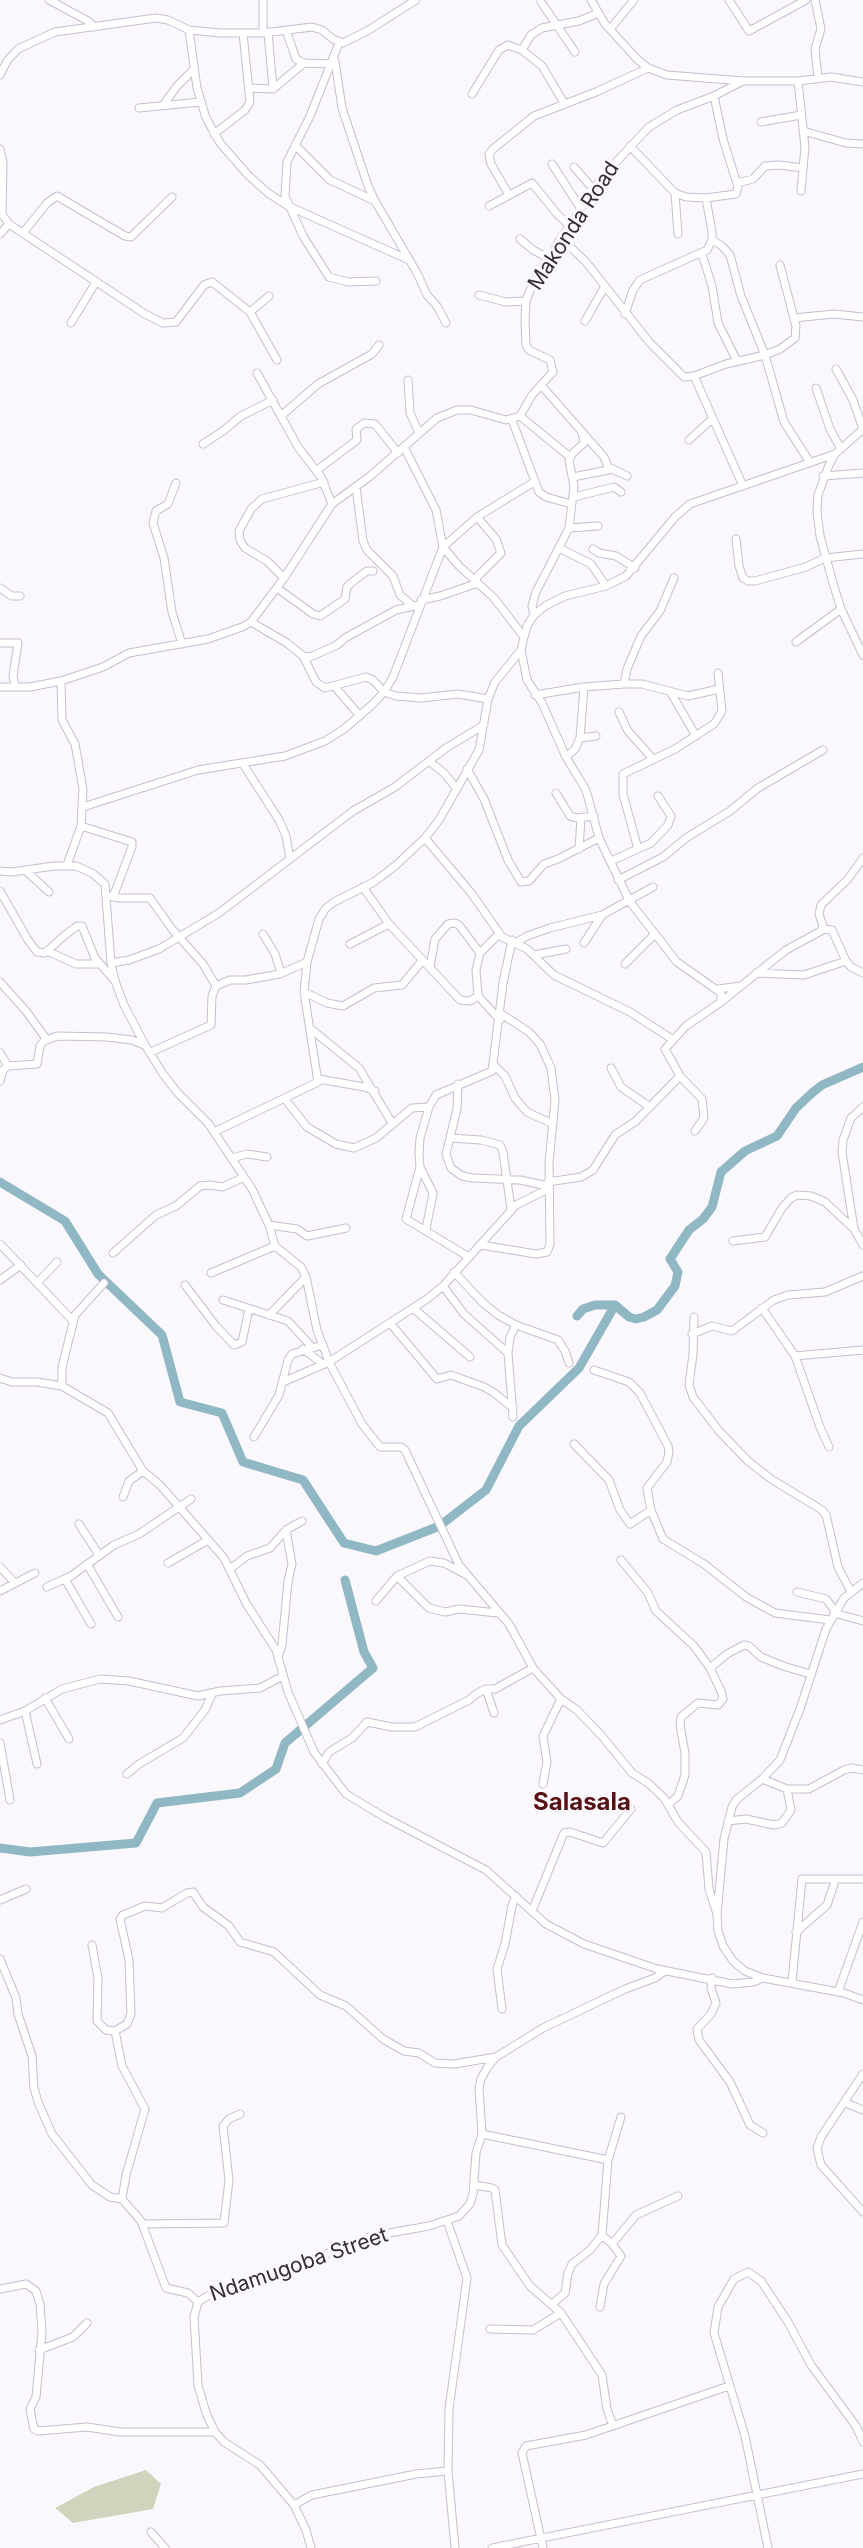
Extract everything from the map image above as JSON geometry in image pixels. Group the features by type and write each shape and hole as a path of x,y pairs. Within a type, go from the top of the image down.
{"street":[{"path":"49,0 94,27"},
{"path":"263,0 273,89"},
{"path":"0,75 3,61 18,49 55,32 156,18 168,20 189,30 243,33 317,28 339,43 367,31 415,0"},
{"path":"591,0 610,29 648,68 678,78 743,81 840,78 863,82"},
{"path":"610,29 634,0"},
{"path":"729,0 749,31 806,0"},
{"path":"814,0 821,29 815,50 818,78"},
{"path":"541,2 575,52"},
{"path":"522,50 531,35 542,28 598,13"},
{"path":"189,30 200,102 214,134 248,175 288,206 409,260"},
{"path":"286,30 294,56 304,63"},
{"path":"214,134 248,106 249,88 243,33"},
{"path":"339,43 310,116 287,162 284,180 288,206 313,256 329,277 348,282 376,281"},
{"path":"472,94 503,46 508,45 522,50 542,66 564,103"},
{"path":"249,88 273,89 304,63 333,60"},
{"path":"333,60 342,108 375,201 427,295 446,323"},
{"path":"509,195 491,163 491,152 528,120 648,68"},
{"path":"164,104 194,69"},
{"name":"Makonda Road","path":"516,418 554,368 550,360 528,350 527,301 533,283 569,225 603,176 630,146 664,117 743,81"},
{"path":"798,81 803,131 801,191"},
{"path":"630,146 675,193 686,197 706,198 736,194 737,183 723,139 714,96"},
{"path":"139,108 200,102"},
{"path":"761,122 801,115"},
{"path":"803,131 846,143 863,144"},
{"path":"295,145 330,180 375,201"},
{"path":"0,149 3,163 2,214 9,224 145,314 168,324 176,323 204,285 215,283 250,312 277,360"},
{"path":"552,164 581,209"},
{"path":"737,183 753,179 765,166 803,168"},
{"path":"574,167 594,190"},
{"path":"489,206 526,185 533,184 569,225"},
{"path":"675,193 678,234"},
{"path":"23,233 47,203 57,196 131,237 172,197"},
{"path":"625,314 633,290 640,280 702,254 712,240 706,198"},
{"path":"0,234 9,224"},
{"path":"561,238 586,262 625,314 684,377 765,355 780,349 795,338 797,330 780,265"},
{"path":"520,239 548,258"},
{"path":"712,240 730,255 741,296 765,355 784,422 809,461"},
{"path":"702,254 712,286 718,323 737,361"},
{"path":"71,323 96,282"},
{"path":"585,321 605,286"},
{"path":"479,295 506,302 527,301"},
{"path":"250,312 269,296"},
{"path":"794,318 834,314 863,317"},
{"path":"282,415 318,384 372,354 379,345"},
{"path":"836,369 853,400 863,429 838,451 823,476 817,512 825,558 841,610 863,655"},
{"path":"257,373 298,447 324,482 332,504"},
{"path":"694,376 743,486"},
{"path":"408,380 410,413 419,433"},
{"path":"541,385 604,457 608,467 627,476"},
{"path":"816,388 838,451"},
{"path":"203,444 223,432 241,416 273,400"},
{"path":"0,687 30,687 61,681 103,667 129,653 220,636 251,622 284,578 332,504 401,450 436,418 457,410 516,418 570,457"},
{"path":"516,418 534,482 539,492 546,497 572,500 614,487 621,492"},
{"path":"689,440 712,419"},
{"path":"317,470 357,440 356,429 364,423 375,424 401,450 436,510 443,547 494,598 524,636"},
{"path":"534,615 533,602 569,528 573,477 569,465 570,457 584,443 582,432"},
{"path":"721,1002 722,995 718,989 677,962 630,902 618,880 599,838 586,790 566,757 542,703 524,672 524,636 534,615 556,600 606,586 626,576 662,531 690,503 838,451"},
{"path":"573,477 616,469"},
{"path":"823,476 863,473"},
{"path":"284,578 267,561 246,548 240,540 239,531 251,509 262,499 324,482"},
{"path":"83,807 186,773 285,756 316,745 344,730 384,692 393,677 417,604 443,547 478,517 534,482"},
{"path":"176,483 168,504 156,511 153,523 164,558 172,612 181,644"},
{"path":"356,487 363,541 367,550 389,571 400,595 417,604"},
{"path":"303,656 316,655 396,610 476,581 501,553 496,539 478,517"},
{"path":"569,528 598,526"},
{"path":"736,539 743,578 755,582 825,558 863,554"},
{"path":"559,548 591,564 606,586"},
{"path":"593,549 616,556 635,568"},
{"path":"277,588 313,614 320,616 345,600 347,587 351,583 373,571"},
{"path":"624,684 627,669 641,636 660,611 674,578"},
{"path":"0,588 12,596 20,596"},
{"path":"796,642 841,610"},
{"path":"251,622 303,656 316,682 325,688 369,677 384,692 407,698 458,694 488,699"},
{"path":"0,643 18,643 13,676 15,685"},
{"path":"214,1132 317,1084 319,1079 304,992 314,932 326,908 395,866 425,838 439,820 479,750 488,699 503,669 522,650"},
{"path":"638,849 622,779 624,772 696,736 720,718 722,711 718,673"},
{"path":"61,681 62,720 70,727 73,739 81,778 83,807 81,826 67,865"},
{"path":"535,695 624,684 642,684 688,696 719,689"},
{"path":"335,687 359,716"},
{"path":"566,757 575,749 580,738 584,687"},
{"path":"671,693 696,736"},
{"path":"619,712 628,731 653,759"},
{"path":"111,963 147,954 219,913 353,811 395,787 446,748 484,725"},
{"path":"580,738 596,736"},
{"path":"618,880 663,857 686,838 730,811 758,788 823,750"},
{"path":"429,761 444,773 456,788"},
{"path":"243,764 279,820 286,836 290,859"},
{"path":"467,769 484,799 508,860 521,882 529,880 544,864 599,838"},
{"path":"556,793 567,813 573,817 594,816"},
{"path":"611,862 656,839 671,818 658,796"},
{"path":"579,849 581,818"},
{"path":"81,826 132,842 110,896"},
{"path":"425,838 472,894 499,934 515,941 534,955 554,975 630,1012 672,1040"},
{"path":"822,929 819,914 821,905 848,879 863,858"},
{"path":"0,871 67,865 82,868 106,884 110,896 111,963 115,981 148,1048 177,1092 214,1132 244,1177 269,1225 275,1246 301,1267 306,1277 326,1363 375,1442 384,1449 401,1447 405,1450 466,1575 509,1624 533,1668 561,1699 577,1710 601,1735 632,1773 648,1783 668,1805 678,1822 708,1854 706,1875 717,1914"},
{"path":"26,870 49,892"},
{"path":"363,887 389,923 460,1000 501,1000"},
{"path":"515,941 550,928 602,915 653,887"},
{"path":"0,891 32,946 42,953 77,926 82,926 99,964 115,981"},
{"path":"110,896 150,898 161,916 203,964 216,986"},
{"path":"0,913 10,908"},
{"path":"584,943 602,915"},
{"path":"430,967 435,939 448,923 455,922 459,925 480,953"},
{"path":"350,944 389,923"},
{"path":"695,1131 704,1118 702,1099 680,1076 665,1052 672,1040 697,1017 721,1002 786,950 822,929 835,933 846,961 863,973"},
{"path":"263,934 275,954 281,974"},
{"path":"481,1245 536,1254 547,1252 551,1233 548,1186 554,1087 546,1056 529,1032 500,1017 480,998 475,970 480,953 499,934"},
{"path":"625,964 654,934"},
{"path":"468,1257 406,1219 420,1167 420,1138 429,1107 436,1095 458,1084 489,1074 494,1065 501,1000 515,941"},
{"path":"534,955 566,949"},
{"path":"47,951 76,964 99,964"},
{"path":"304,992 327,1003 349,1005 374,988 402,985 422,961"},
{"path":"756,973 804,975 846,961"},
{"path":"0,1081 3,1070 8,1066 37,1064 40,1046 57,1036 80,1035 132,1040 148,1048 211,1025 212,996 216,986 230,980 281,974 307,962"},
{"path":"0,982 47,1040"},
{"path":"718,989 743,985"},
{"path":"311,1029 359,1068 392,1123"},
{"path":"0,1053 8,1066"},
{"path":"494,1065 505,1076 515,1098 527,1112 553,1124"},
{"path":"611,1068 621,1087 650,1107"},
{"path":"283,1382 326,1363 443,1286 511,1209 548,1186 580,1177 593,1170 615,1135 636,1121 680,1076"},
{"path":"319,1079 374,1091"},
{"path":"458,1084 457,1109 446,1154 451,1168 456,1173 473,1178 506,1179 548,1186"},
{"path":"285,1099 307,1127 336,1144 347,1147 365,1144 412,1108 429,1107"},
{"path":"853,1229 842,1152 847,1126 861,1112"},
{"path":"450,1138 500,1144 511,1209"},
{"path":"232,1158 247,1154 267,1157"},
{"path":"420,1167 433,1194 426,1229"},
{"path":"113,1253 156,1215 176,1206 200,1186 223,1187 244,1177"},
{"path":"733,1241 765,1237 782,1208 797,1195 811,1196 825,1202 853,1229 863,1245"},
{"path":"269,1225 297,1229 307,1236 346,1228"},
{"path":"0,1244 73,1321"},
{"path":"211,1273 275,1246"},
{"path":"37,1283 57,1262"},
{"path":"0,1280 21,1265"},
{"path":"454,1272 489,1309 516,1325 558,1340 569,1363"},
{"path":"692,1334 712,1326 732,1331 762,1308 788,1295 825,1292 863,1276"},
{"path":"269,1315 306,1277"},
{"path":"62,1386 62,1367 73,1321 81,1307 104,1283"},
{"path":"186,1285 216,1326 234,1345 242,1342 249,1309"},
{"path":"443,1286 464,1314 508,1353"},
{"path":"223,1300 288,1321 312,1347"},
{"path":"413,1308 470,1357"},
{"path":"762,1308 795,1356 829,1447"},
{"path":"694,1317 689,1385 699,1407 748,1461 771,1479 822,1510 826,1515 838,1567 851,1592"},
{"path":"390,1323 438,1379 451,1375 484,1387 513,1408"},
{"path":"513,1417 508,1353 510,1337 516,1325"},
{"path":"254,1437 273,1408 292,1354 323,1345"},
{"path":"303,1349 326,1363"},
{"path":"795,1356 863,1350"},
{"path":"594,1370 629,1382 640,1393 667,1446 667,1461 647,1488 651,1510 663,1539 704,1564 746,1597 782,1615 833,1615 863,1621"},
{"path":"0,1378 12,1382"},
{"path":"0,1384 37,1382 62,1386 104,1410 143,1471 160,1485 230,1569 246,1603 272,1643 299,1722 314,1752 338,1787 354,1801 486,1870 546,1924 584,1944 665,1971 741,1985 763,1978"},
{"path":"575,1444 609,1480 620,1510 630,1524 651,1510"},
{"path":"123,1497 129,1481 143,1471"},
{"path":"47,1587 65,1579 114,1545 139,1534 191,1499"},
{"path":"230,1569 247,1556 270,1548 286,1530 302,1521"},
{"path":"79,1524 99,1555"},
{"path":"277,1658 285,1622 292,1564 286,1530"},
{"path":"168,1563 208,1540"},
{"path":"621,1560 648,1593 656,1611 694,1646 718,1682 723,1699 718,1705 698,1703 681,1717 685,1775 678,1796 668,1805"},
{"path":"376,1601 397,1576 430,1561 444,1563 466,1575"},
{"path":"88,1564 118,1617"},
{"path":"0,1567 15,1583"},
{"path":"0,1591 35,1573"},
{"path":"397,1576 429,1608 444,1612 459,1609 498,1613"},
{"path":"65,1579 91,1624"},
{"path":"863,1583 851,1592 833,1615 780,1760 736,1800 724,1839 717,1914 718,1931 723,1946 733,1961 745,1971 763,1978 838,1992 863,2000"},
{"path":"797,1592 826,1599 833,1615"},
{"path":"710,1668 744,1645 761,1657 810,1674"},
{"path":"322,1764 329,1752 352,1738 367,1722 392,1727 415,1727 486,1689 495,1689 533,1668"},
{"path":"0,1720 25,1711 62,1689 110,1678 198,1696 220,1691 260,1688 283,1676"},
{"path":"486,1689 494,1713"},
{"path":"127,1774 183,1738 205,1710 212,1694"},
{"path":"46,1698 69,1739"},
{"path":"543,1784 547,1762 543,1736 561,1699"},
{"path":"25,1711 37,1764"},
{"path":"0,1743 10,1800"},
{"path":"762,1779 787,1789 808,1789 844,1770 863,1770"},
{"path":"728,1821 746,1819 774,1825 782,1823 791,1810 787,1789"},
{"path":"532,1911 564,1833 570,1832 603,1843 631,1809"},
{"path":"792,1982 802,1879 863,1879"},
{"path":"795,1933 827,1905 835,1881"},
{"path":"0,1900 26,1889"},
{"path":"92,1945 98,1978 97,2021 106,2030 116,2031 127,2024 131,2014 129,1960 121,1917 145,1906 162,1908 191,1891 203,1907 229,1926 240,1942 274,1952 320,1995 341,2003 383,2039 404,2050 419,2053 435,2063 453,2064 496,2057"},
{"path":"502,2010 497,1969 516,1896"},
{"path":"838,1992 863,1922"},
{"path":"0,1959 9,1976 18,2014 30,2043 34,2088 44,2119 52,2134 92,2185 110,2197 121,2199 143,2224 163,2283 169,2289 188,2293 198,2302 194,2317 198,2385 201,2400 215,2431 232,2449 260,2465 294,2505 311,2548"},
{"name":"Ndamugoba Street","path":"198,2302 209,2295 265,2278 372,2236 429,2227 465,2212 470,2204 476,2153 482,2134 479,2088 481,2079 496,2057 543,2028 625,1989 655,1978 665,1971"},
{"path":"712,1978 711,1988 716,2003 712,2014 697,2029 699,2040 730,2082 752,2129 761,2130 763,2133"},
{"path":"116,2031 122,2066 145,2109 121,2199"},
{"path":"863,2074 821,2137 817,2148 821,2165 863,2212"},
{"path":"846,2103 863,2110"},
{"path":"143,2224 224,2223 229,2180 223,2126 229,2119 240,2114"},
{"path":"552,2304 565,2293 572,2264 590,2250 602,2235 608,2160 621,2117"},
{"path":"482,2134 608,2160"},
{"path":"474,2185 495,2190 502,2245 530,2286 562,2313 602,2375 607,2409 613,2426"},
{"path":"612,2244 636,2216 678,2196"},
{"path":"447,2221 467,2278 449,2409 448,2471 455,2548"},
{"path":"600,2307 604,2284 621,2256 602,2235"},
{"path":"768,2548 745,2437 717,2346 714,2321 734,2279 748,2272 761,2281 788,2322 811,2365 856,2426 863,2442"},
{"path":"0,2288 26,2284 36,2291 41,2313 36,2397 30,2409 32,2426 38,2431 87,2427 120,2432 215,2431"},
{"path":"490,2329 533,2330 562,2313"},
{"path":"39,2350 73,2337 88,2323"},
{"path":"543,2548 522,2453 526,2446 581,2436 729,2386"},
{"path":"294,2505 312,2495 416,2474 448,2471"},
{"path":"492,2548 863,2474"},
{"path":"151,2532 165,2548"}],"green space":[{"path":"146,2470 161,2484 153,2509 73,2523 55,2508 94,2487"}],"waterway":[{"path":"577,1316 583,1309 595,1305 615,1305 629,1317 636,1319 657,1310 675,1286 678,1272 670,1259 689,1230 703,1219 712,1207 721,1172 745,1151 777,1136 796,1108 822,1085 863,1067"},
{"path":"0,1182 65,1221 98,1274 162,1335 180,1402 222,1413 243,1462 303,1480 344,1543 376,1551 437,1527"},
{"path":"442,1524 486,1490 519,1426 579,1368 615,1305"},
{"path":"0,1848 30,1852 136,1843 157,1803 240,1793 276,1769 285,1743 373,1668 364,1652 345,1580"}],"district":[{"name":"Salasala","path":"582,1803"}]}
